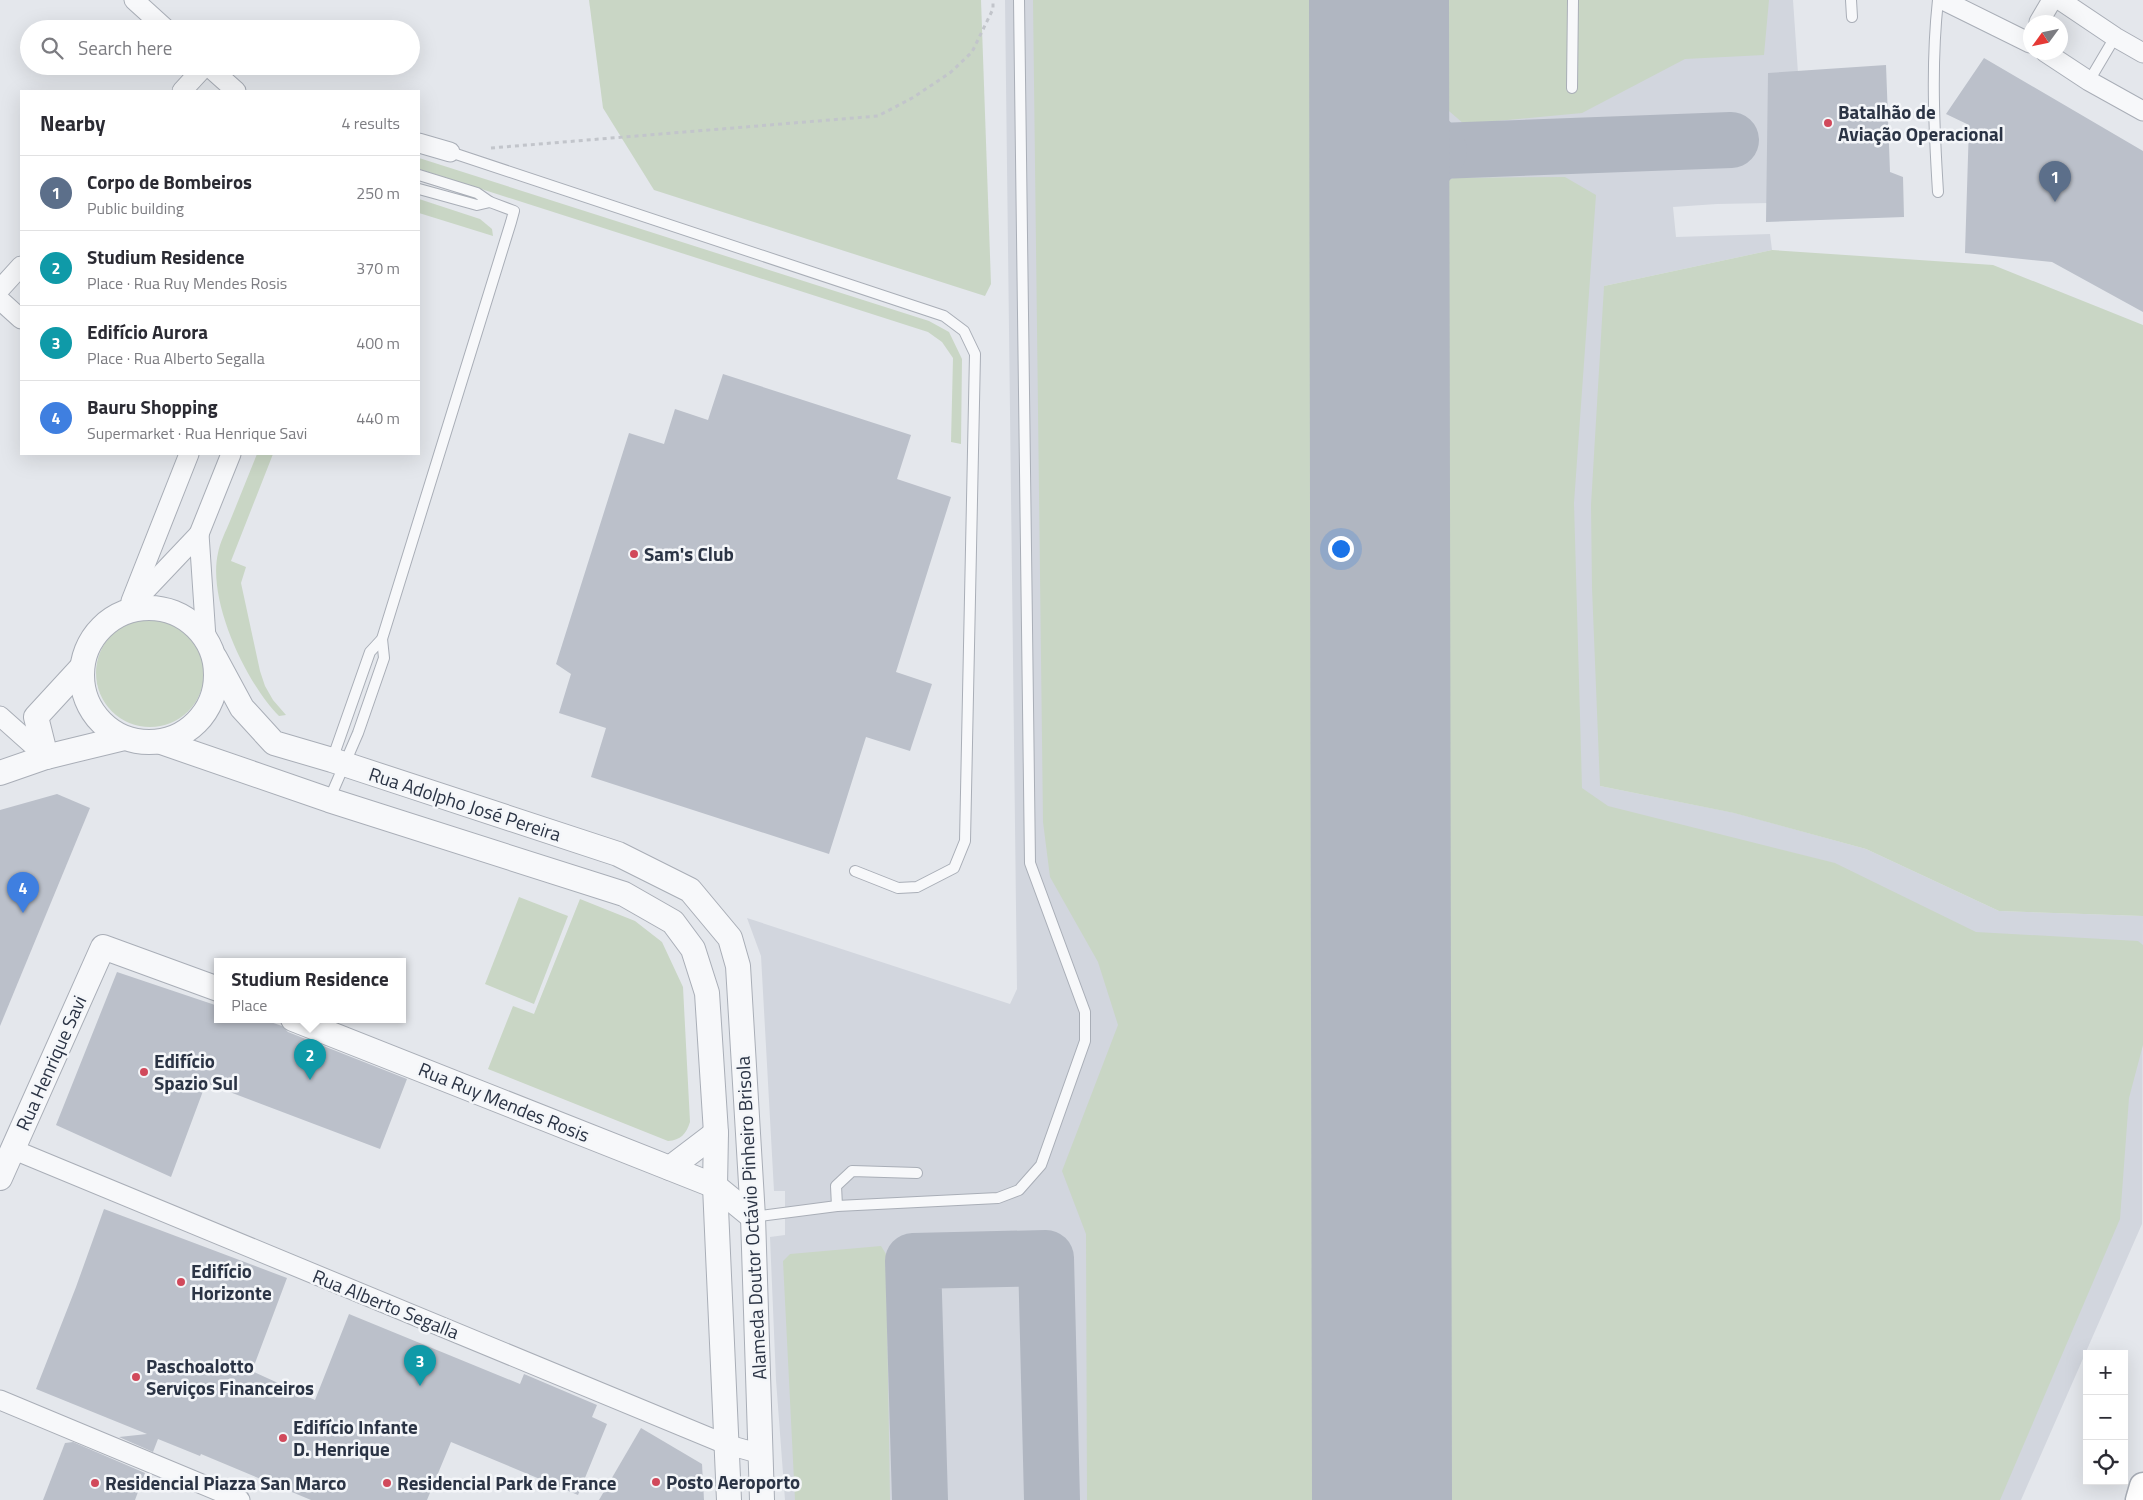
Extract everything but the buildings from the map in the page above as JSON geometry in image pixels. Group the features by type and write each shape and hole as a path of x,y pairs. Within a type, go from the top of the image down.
{"main road":[{"path":"2138,1500 2143,1486"}],"street":[{"path":"134,0 156,20"},
{"path":"1943,0 2023,37"},
{"path":"2043,15 2052,0"},
{"path":"2060,0 2115,38 2143,53"},
{"path":"2057,60 2143,111"},
{"path":"183,90 198,75"},
{"path":"217,75 235,90"},
{"path":"420,143 450,152"},
{"path":"0,290 20,267"},
{"path":"0,300 20,318"},
{"path":"126,612 199,534 231,455"},
{"path":"126,612 182,458"},
{"path":"199,534 210,648 217,680 212,702 200,721 182,734 161,742 142,742 124,738 105,726 91,709 83,689 82,667 86,650 95,634 108,621 126,612 146,607 169,610 190,621 210,648"},
{"name":"Rua Adolpho José Pereira","path":"210,648 242,708 274,743 338,762 618,854 690,890 730,938"},
{"path":"46,757 36,717 82,667"},
{"path":"0,716 46,757"},
{"path":"0,773 46,757 124,738"},
{"name":"Rua Adolpho José Pereira","path":"161,742 329,800 624,894 673,922 693,950"},
{"name":"Alameda Doutor Octávio Pinheiro Brisola","path":"730,938 738,966 753,1217 762,1500"},
{"name":"Rua Henrique Savi","path":"0,1178 103,947 214,988"},
{"name":"Alameda Doutor Octávio Pinheiro Brisola","path":"693,950 707,993 716,1133 715,1186 729,1500"},
{"name":"Rua Ruy Mendes Rosis","path":"303,1023 715,1186 753,1217"},
{"path":"670,1168 716,1133"},
{"name":"Rua Alberto Segalla","path":"12,1149 726,1444 761,1454"},
{"path":"0,1400 240,1500"}],"lane":[{"path":"753,1217 837,1206 998,1198 1019,1190 1041,1165 1085,1041 1085,1012 1030,862 1019,0"},
{"path":"1572,88 1573,0"},
{"path":"1851,0 1852,17"},
{"path":"1938,0 1934,32 1933,113 1938,192"},
{"path":"2090,81 2115,38"},
{"path":"450,152 944,316 964,331 975,354 965,841 954,868 917,887 898,888 855,871"},
{"path":"338,762 358,733 384,658 382,639 514,211 490,202 477,193 420,175"},
{"path":"420,190 477,205 490,202"},
{"path":"329,800 370,652 382,639"},
{"path":"837,1206 836,1186 852,1171 916,1173"}],"path":[{"path":"490,148 878,116 914,97 951,72 972,52 993,9 993,0"}],"shaded area":[{"path":"1005,0 1793,0 1798,73 1768,73 1769,203 1673,207 1676,237 1770,234 1772,250 1604,286 1600,786 1735,813 1866,849 1999,911 2143,916 2142,1224 2087,1350 2083,1350 2083,1359 2021,1500 785,1500 776,1380 770,1237 785,1235 785,1191 774,1191 761,956 747,918 1010,1004 1017,989"}],"green space":[{"path":"589,0 981,0 991,284 985,296 654,190 603,108"},
{"path":"1033,0 1315,0 1331,1500 1087,1500 1086,1234 1062,1171 1118,1025 1098,962 1050,877 1043,822"},
{"path":"1442,0 1769,0 1764,55 1685,59 1582,113 1464,124 1442,105"},
{"path":"420,158 929,321 949,332 962,359 961,444 951,442 953,358 942,342 928,332 420,169"},
{"path":"1565,177 1596,195 1574,503 1582,788 1608,806 1835,863 1976,932 2138,941 2143,945 2143,1045 2129,1098 2120,1219 2000,1500 1450,1500 1440,184 1453,178"},
{"path":"420,199 480,219 492,229 493,236 420,213"},
{"path":"1772,250 1993,265 2143,325 2143,916 1999,911 1866,849 1734,813 1600,786 1592,588 1591,505 1604,286"},
{"path":"257,455 273,455 231,561 246,567 241,583 260,671 265,686 273,700 286,715 279,716 266,701 242,662 232,640 218,594 216,572 220,545"},
{"path":"150,619 171,623 188,635 200,652 204,673 200,694 188,711 171,723 150,727 129,723 112,711 100,694 96,673 100,652 112,635 129,623"},
{"path":"519,897 568,916 534,1004 485,984"},
{"path":"580,899 635,921 662,942 683,987 690,1122 687,1130 680,1138 668,1141 488,1069 513,1006 534,1014"},
{"path":"881,1246 886,1254 890,1500 795,1500 783,1261 790,1254"}],"taxiway":[{"path":"1379,213 1439,151 1380,88"},
{"path":"1439,151 1731,140"},
{"path":"920,1500 913,1261 1046,1258 1052,1500"}],"runway":[{"path":"1379,0 1382,1500"}],"place":[{"name":"Batalhão de Aviação Operacional","path":"1828,123"},
{"name":"Corpo de Bombeiros","path":"2055,202"},
{"name":"Sam's Club","path":"634,554"},
{"name":"Bauru Shopping","path":"23,913"},
{"name":"Edifício Spazio Sul","path":"144,1072"},
{"name":"Studium Residence","path":"310,1080"},
{"name":"Edifício Horizonte","path":"181,1282"},
{"name":"Paschoalotto Serviços Financeiros","path":"136,1377"},
{"name":"Edifício Aurora","path":"420,1386"},
{"name":"Edifício Infante D. Henrique","path":"283,1438"},
{"name":"Posto Aeroporto","path":"656,1482"},
{"name":"Residencial Piazza San Marco","path":"95,1483"},
{"name":"Residencial Park de France","path":"387,1483"}]}
